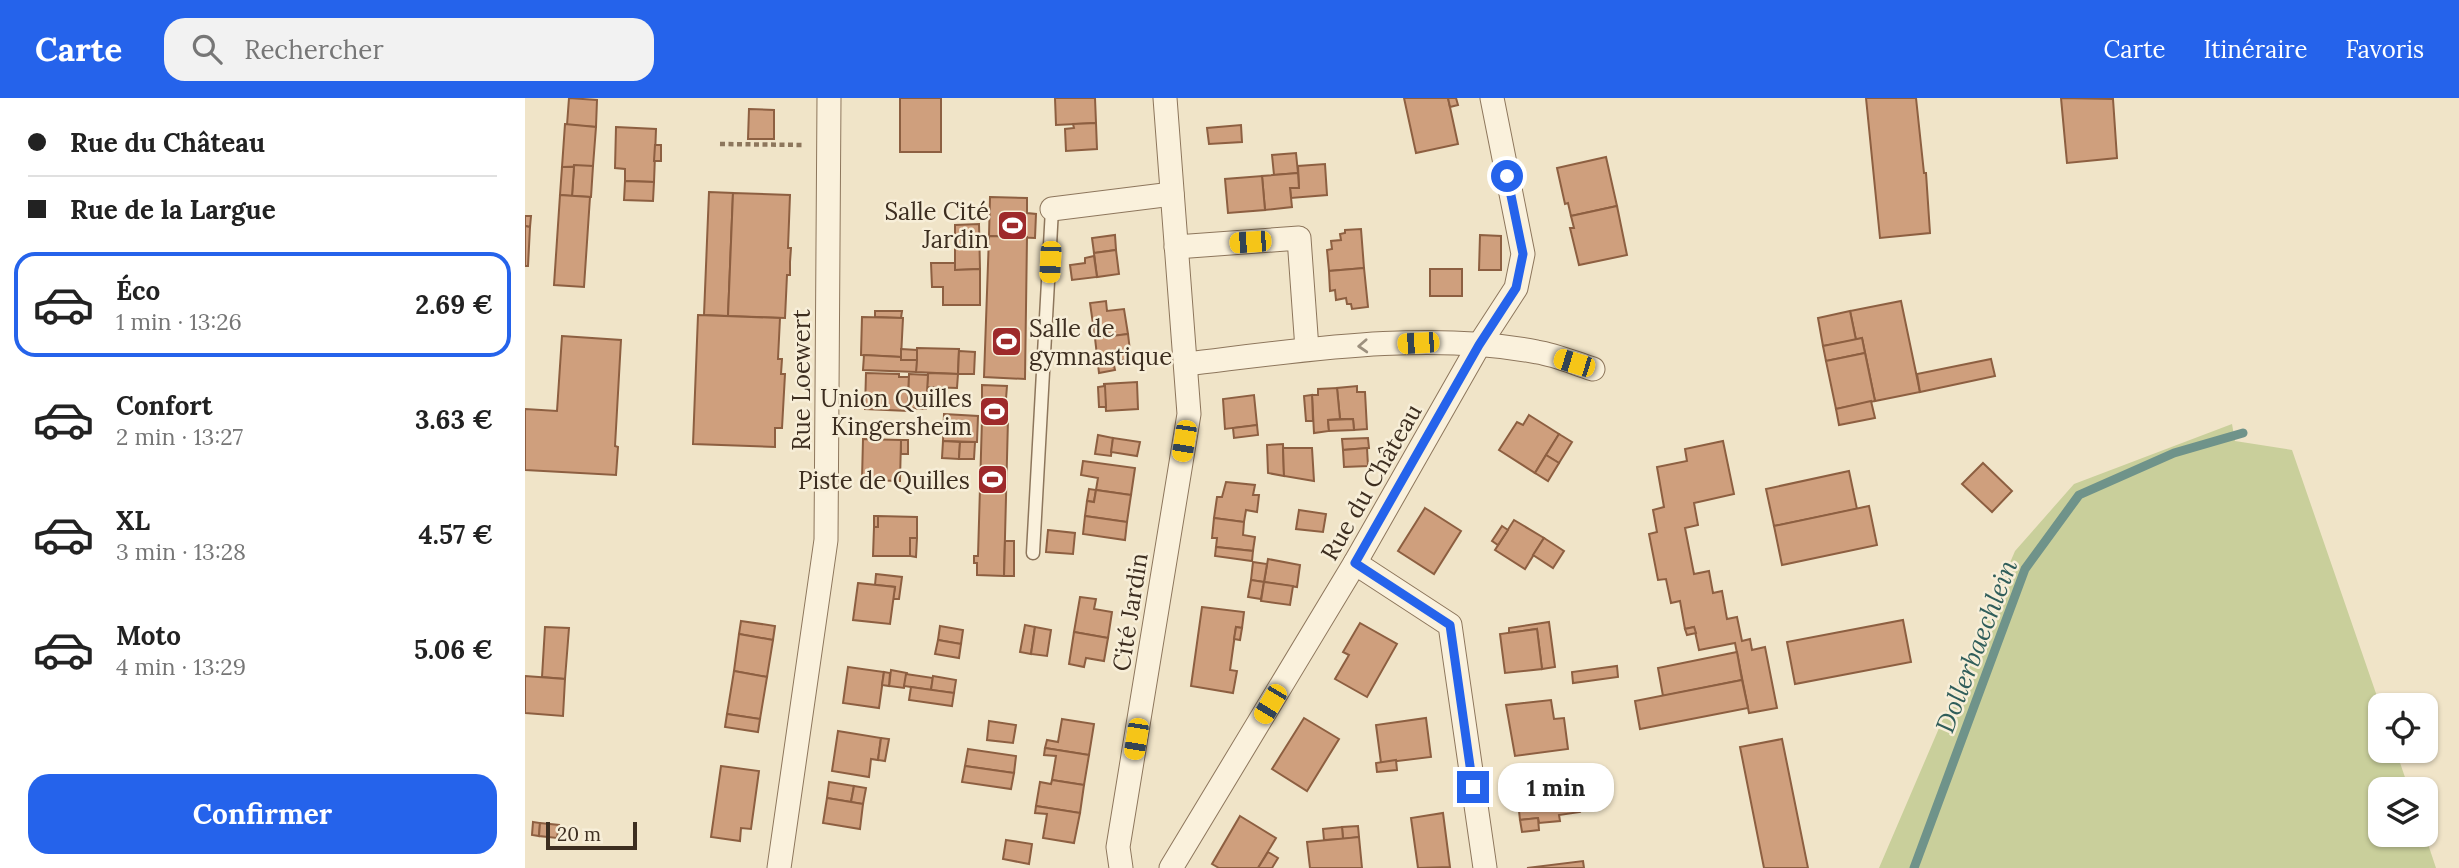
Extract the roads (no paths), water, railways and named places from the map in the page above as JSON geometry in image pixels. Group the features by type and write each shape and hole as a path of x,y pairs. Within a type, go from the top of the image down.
{"street":[{"name":"Rue Loewert","path":"779,868 826,540 829,98"},
{"name":"Cité Jardin","path":"1121,868 1118,847 1189,414 1165,98"},
{"name":"Rue du Château","path":"1171,868 1355,563 1479,345 1516,288 1523,254 1492,98"},
{"path":"1052,209 1172,194"},
{"path":"1177,247 1299,238 1307,349"},
{"path":"1186,363 1307,349 1446,341 1538,352 1593,369"},
{"path":"1355,563 1450,625 1485,868"}],"lane":[{"path":"1033,553 1052,209"}],"waterway":[{"name":"Dollerbaechlein","path":"1914,868 2025,569 2079,495 2174,453 2243,433"}],"place":[{"name":"Salle Cité Jardin","path":"1012,225"},
{"name":"Salle de gymnastique","path":"1006,342"},
{"name":"Union Quilles Kingersheim","path":"995,412"},
{"name":"Piste de Quilles","path":"993,480"}]}
